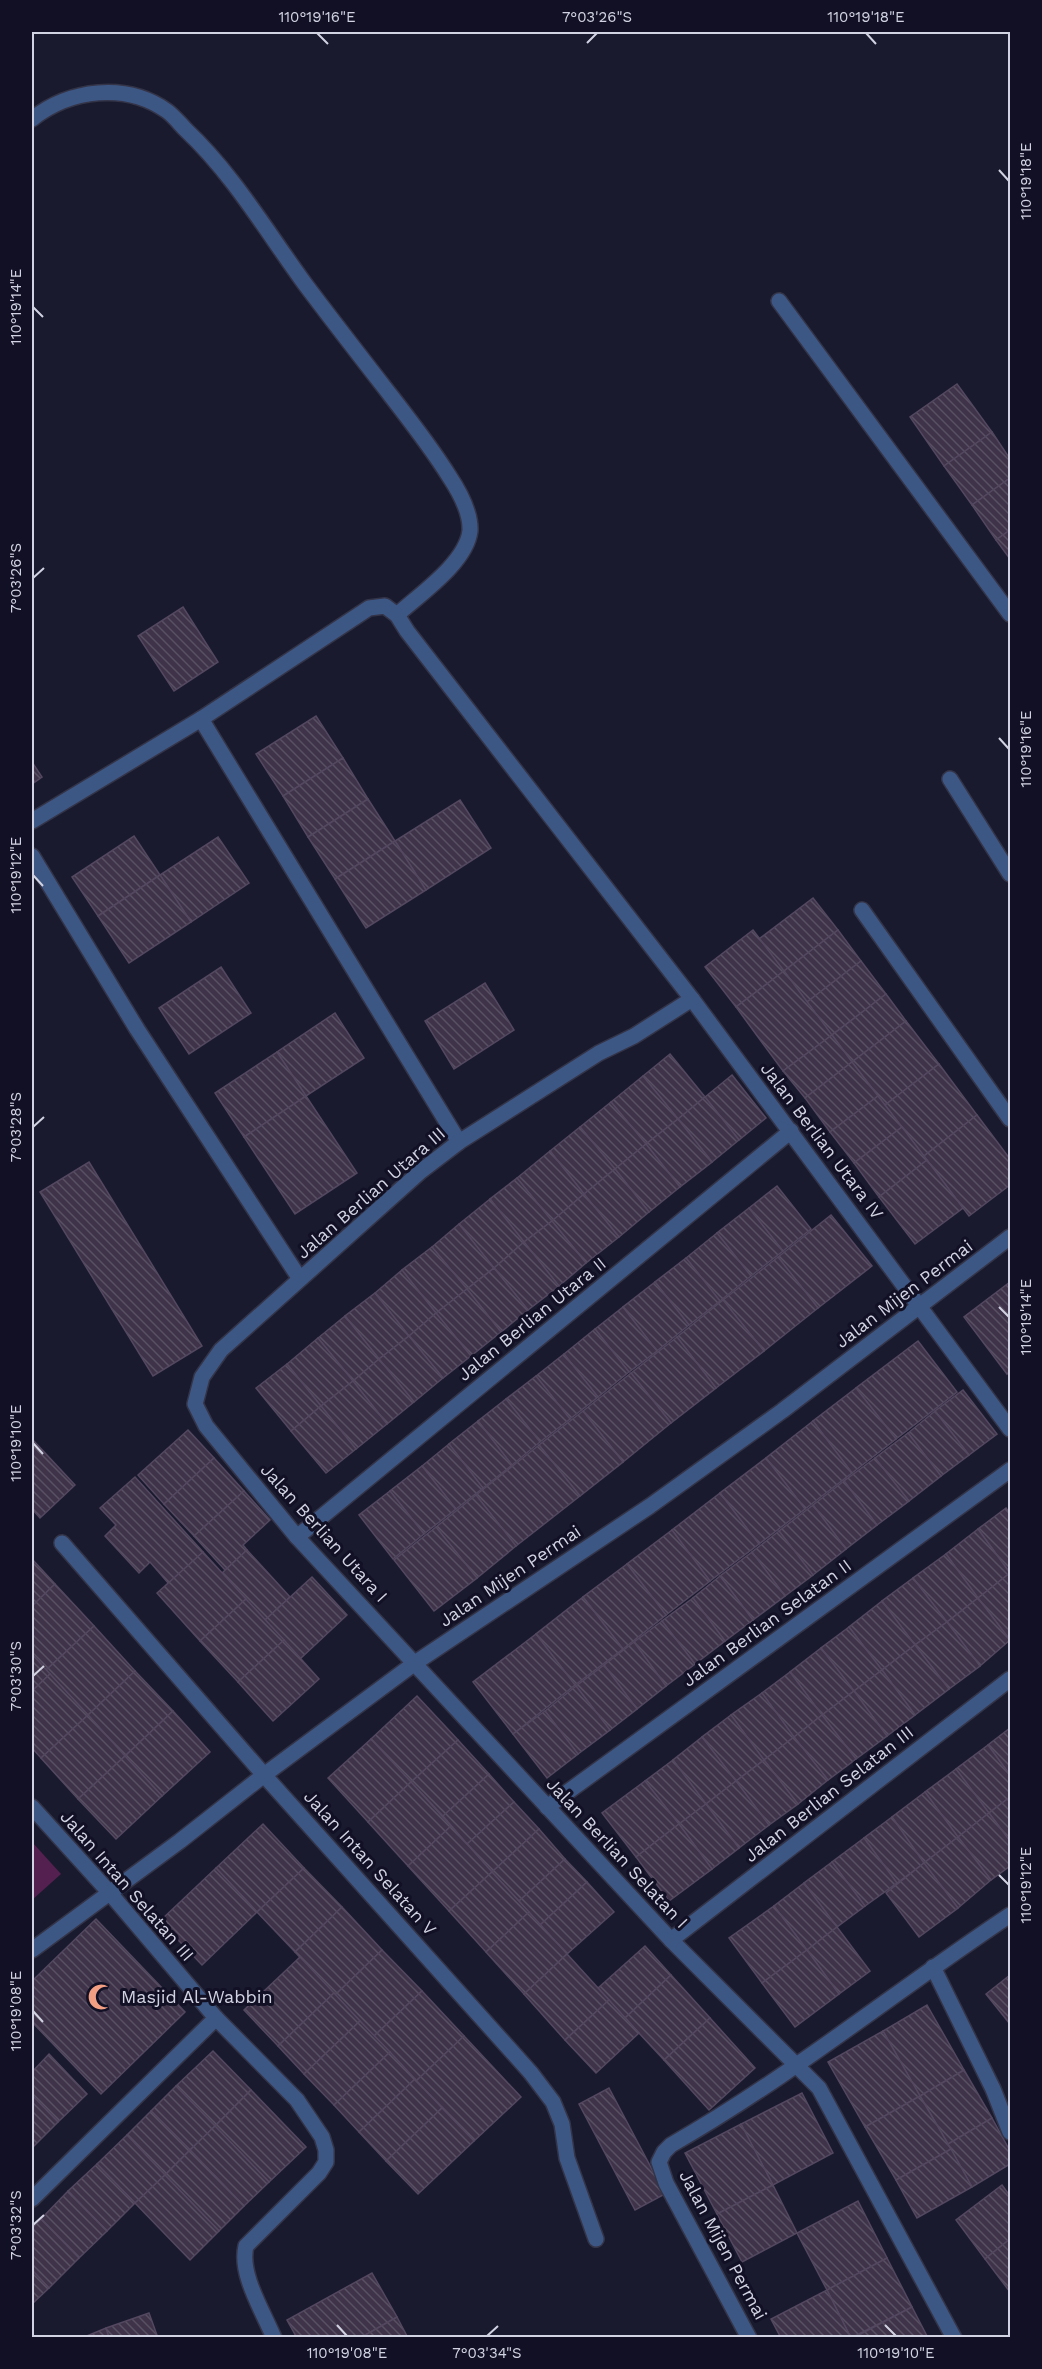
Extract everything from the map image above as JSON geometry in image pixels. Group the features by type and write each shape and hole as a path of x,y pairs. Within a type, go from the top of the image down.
{"street":[{"path":"32,118 46,107 90,93 116,92 135,95 166,111 211,153 449,475 464,502 470,530 465,546 455,562 397,615 385,606 369,608 201,719 32,821"},
{"path":"779,301 1011,614"},
{"name":"Jalan Berlian Utara IV","path":"397,615 692,999 1011,1429"},
{"path":"201,719 459,1142"},
{"path":"950,779 1011,874"},
{"path":"32,856 137,1029 300,1279"},
{"path":"862,910 1011,1119"},
{"name":"Jalan Berlian Utara III","path":"206,1426 195,1404 202,1377 221,1350 421,1170 459,1142 599,1053 634,1036 692,999"},
{"name":"Jalan Berlian Utara II","path":"297,1537 791,1131"},
{"name":"Jalan Mijen Permai","path":"32,1950 415,1663 650,1506 782,1411 1011,1237"},
{"name":"Jalan Berlian Utara I","path":"206,1426 297,1537 415,1663"},
{"name":"Jalan Berlian Selatan II","path":"547,1807 1011,1470"},
{"name":"Jalan Intan Selatan V","path":"62,1542 264,1775 523,2064 553,2102 562,2124 567,2158 596,2239"},
{"name":"Jalan Berlian Selatan I","path":"415,1663 671,1940 797,2064"},
{"name":"Jalan Berlian Selatan III","path":"671,1940 1011,1679"},
{"name":"Jalan Intan Selatan III","path":"32,1807 109,1892 216,2018 297,2100 322,2137 326,2150 326,2162 319,2173 246,2246 244,2265 274,2337"},
{"name":"Jalan Mijen Permai","path":"749,2337 666,2183 659,2162 664,2152 671,2145 797,2064 933,1967 1011,1915"},
{"path":"933,1967 1011,2132"},
{"path":"32,2199 216,2018"},
{"path":"797,2064 819,2088 954,2337"}],"shaded area":[{"path":"32,1842 61,1874 32,1900"}],"building":[{"path":"957,384 992,432 944,466 910,417"},
{"path":"992,432 1010,459 1010,478 972,505 944,466"},
{"path":"1010,478 1010,530 996,540 972,505"},
{"path":"1010,530 1010,559 996,540"},
{"path":"183,607 218,662 174,691 138,636"},
{"path":"316,716 343,758 283,796 256,754"},
{"path":"343,758 368,799 308,837 283,796"},
{"path":"32,762 42,777 32,784"},
{"path":"368,799 395,841 335,879 308,837"},
{"path":"460,800 491,848 426,890 395,841"},
{"path":"134,836 160,875 98,916 72,877"},
{"path":"218,837 249,883 191,922 160,875"},
{"path":"395,841 426,890 366,928 335,879"},
{"path":"160,875 191,922 129,963 98,916"},
{"path":"813,898 838,930 784,971 759,939"},
{"path":"753,930 784,971 736,1007 705,967"},
{"path":"838,930 861,961 807,1002 784,971"},
{"path":"861,961 886,994 832,1035 807,1002"},
{"path":"221,967 251,1013 189,1054 159,1008"},
{"path":"784,971 832,1035 783,1071 736,1007"},
{"path":"485,983 514,1030 454,1069 425,1021"},
{"path":"886,994 906,1021 852,1062 832,1035"},
{"path":"335,1013 364,1058 306,1096 277,1052"},
{"path":"906,1021 939,1064 885,1105 852,1062"},
{"path":"832,1035 852,1062 805,1098 783,1071"},
{"path":"277,1052 306,1096 244,1137 215,1093"},
{"path":"670,1054 705,1097 678,1119 643,1076"},
{"path":"852,1062 878,1096 830,1132 805,1098"},
{"path":"939,1064 977,1115 924,1156 885,1105"},
{"path":"732,1075 766,1118 739,1140 705,1097"},
{"path":"643,1076 678,1119 646,1144 611,1102"},
{"path":"306,1096 357,1173 295,1214 244,1137"},
{"path":"878,1096 902,1127 854,1163 830,1132"},
{"path":"705,1097 739,1140 712,1162 678,1119"},
{"path":"611,1102 646,1144 615,1169 580,1127"},
{"path":"977,1115 1010,1159 1010,1185 969,1216 924,1156"},
{"path":"678,1119 712,1162 680,1187 646,1144"},
{"path":"580,1127 615,1169 584,1194 550,1151"},
{"path":"902,1127 927,1160 879,1197 854,1163"},
{"path":"646,1144 680,1187 649,1212 615,1169"},
{"path":"550,1151 584,1194 552,1221 517,1178"},
{"path":"927,1160 963,1208 915,1244 879,1197"},
{"path":"89,1162 202,1346 153,1376 40,1192"},
{"path":"615,1169 649,1212 619,1237 584,1194"},
{"path":"517,1178 552,1221 524,1242 490,1199"},
{"path":"777,1186 811,1229 783,1251 749,1208"},
{"path":"584,1194 619,1237 586,1263 552,1221"},
{"path":"490,1199 524,1242 494,1268 459,1224"},
{"path":"749,1208 783,1251 751,1276 717,1233"},
{"path":"831,1215 872,1266 818,1308 778,1257"},
{"path":"552,1221 586,1263 559,1286 524,1242"},
{"path":"459,1224 494,1268 467,1289 432,1247"},
{"path":"717,1233 751,1276 720,1301 686,1258"},
{"path":"524,1242 559,1286 528,1310 494,1268"},
{"path":"432,1247 467,1289 436,1313 402,1270"},
{"path":"778,1257 818,1308 764,1351 723,1300"},
{"path":"686,1258 720,1301 689,1325 655,1282"},
{"path":"494,1268 528,1310 501,1332 467,1289"},
{"path":"402,1270 436,1313 409,1336 375,1293"},
{"path":"655,1282 689,1325 657,1351 623,1307"},
{"path":"1010,1282 1010,1371 1007,1374 964,1317"},
{"path":"467,1289 501,1332 471,1356 436,1313"},
{"path":"375,1293 409,1336 379,1359 345,1316"},
{"path":"723,1300 764,1351 716,1388 677,1337"},
{"path":"623,1307 657,1351 629,1372 595,1329"},
{"path":"436,1313 471,1356 443,1378 409,1336"},
{"path":"345,1316 379,1359 353,1381 318,1338"},
{"path":"595,1329 629,1372 598,1397 564,1354"},
{"path":"409,1336 443,1378 414,1402 379,1359"},
{"path":"677,1337 716,1388 671,1423 631,1373"},
{"path":"318,1338 353,1381 321,1406 287,1364"},
{"path":"918,1341 957,1392 896,1439 856,1388"},
{"path":"564,1354 598,1397 570,1419 536,1376"},
{"path":"379,1359 414,1402 387,1424 353,1381"},
{"path":"287,1364 321,1406 291,1431 256,1388"},
{"path":"631,1373 671,1423 623,1462 583,1411"},
{"path":"536,1376 570,1419 540,1442 506,1399"},
{"path":"353,1381 387,1424 356,1449 321,1406"},
{"path":"856,1388 896,1439 852,1473 813,1421"},
{"path":"963,1390 997,1434 969,1455 935,1411"},
{"path":"506,1399 540,1442 512,1465 478,1421"},
{"path":"321,1406 356,1449 326,1473 291,1431"},
{"path":"583,1411 623,1462 580,1496 539,1445"},
{"path":"935,1411 969,1455 941,1476 908,1433"},
{"path":"478,1421 512,1465 483,1488 449,1444"},
{"path":"813,1421 852,1473 805,1509 766,1458"},
{"path":"188,1430 214,1458 164,1504 138,1475"},
{"path":"908,1433 941,1476 909,1501 875,1458"},
{"path":"32,1439 75,1485 40,1518 32,1509"},
{"path":"449,1444 483,1488 456,1509 422,1466"},
{"path":"539,1445 580,1496 516,1546 476,1495"},
{"path":"214,1458 244,1491 194,1536 164,1504"},
{"path":"766,1458 805,1509 759,1544 720,1493"},
{"path":"875,1458 909,1501 877,1525 844,1481"},
{"path":"422,1466 456,1509 424,1534 390,1491"},
{"path":"135,1477 203,1552 169,1584 150,1562 139,1573 105,1536 116,1525 100,1508"},
{"path":"844,1481 877,1525 846,1549 813,1505"},
{"path":"244,1491 270,1520 243,1545 247,1550 225,1570 194,1536"},
{"path":"390,1491 424,1534 393,1559 359,1515"},
{"path":"720,1493 759,1544 710,1581 672,1530"},
{"path":"476,1495 516,1546 477,1578 436,1527"},
{"path":"813,1505 846,1549 813,1575 779,1531"},
{"path":"1006,1508 1010,1514 1010,1573 978,1529"},
{"path":"436,1527 477,1578 434,1611 394,1560"},
{"path":"978,1529 1010,1573 978,1598 946,1554"},
{"path":"672,1530 710,1581 666,1615 627,1564"},
{"path":"779,1531 813,1575 785,1596 752,1552"},
{"path":"247,1550 290,1597 265,1620 222,1573"},
{"path":"203,1552 246,1599 200,1641 157,1593"},
{"path":"752,1552 785,1596 753,1620 720,1576"},
{"path":"946,1554 978,1598 947,1622 913,1578"},
{"path":"32,1559 55,1584 32,1606"},
{"path":"627,1564 666,1615 623,1649 583,1597"},
{"path":"1010,1573 1010,1640 978,1598"},
{"path":"720,1576 753,1620 725,1641 693,1598"},
{"path":"312,1577 347,1615 300,1659 265,1620"},
{"path":"913,1578 947,1622 915,1645 882,1601"},
{"path":"55,1584 94,1626 46,1670 32,1654 32,1606"},
{"path":"583,1597 623,1649 575,1685 536,1634"},
{"path":"693,1598 725,1641 695,1664 662,1621"},
{"path":"978,1598 1010,1640 980,1666 947,1622"},
{"path":"246,1599 284,1640 238,1682 200,1641"},
{"path":"882,1601 915,1645 882,1670 849,1627"},
{"path":"662,1621 695,1664 666,1686 634,1642"},
{"path":"947,1622 980,1666 949,1689 915,1645"},
{"path":"94,1626 135,1671 88,1715 46,1670"},
{"path":"849,1627 882,1670 854,1691 821,1648"},
{"path":"536,1634 575,1685 513,1734 473,1682"},
{"path":"284,1640 319,1679 273,1721 238,1682"},
{"path":"634,1642 666,1686 637,1709 604,1665"},
{"path":"915,1645 949,1689 915,1715 882,1670"},
{"path":"821,1648 854,1691 822,1715 790,1672"},
{"path":"32,1654 50,1674 32,1691"},
{"path":"604,1665 637,1709 610,1730 576,1686"},
{"path":"882,1670 915,1715 887,1736 854,1691"},
{"path":"135,1671 173,1711 125,1756 88,1715"},
{"path":"790,1672 822,1715 794,1737 762,1693"},
{"path":"50,1674 88,1715 41,1758 32,1748 32,1691"},
{"path":"576,1686 610,1730 578,1754 545,1711"},
{"path":"854,1691 887,1736 856,1759 822,1715"},
{"path":"762,1693 794,1737 764,1760 731,1715"},
{"path":"417,1696 458,1740 411,1782 371,1739"},
{"path":"173,1711 210,1752 162,1796 125,1756"},
{"path":"545,1711 578,1754 547,1778 513,1734"},
{"path":"88,1715 125,1756 78,1799 41,1758"},
{"path":"731,1715 764,1760 736,1781 702,1737"},
{"path":"822,1715 856,1759 828,1780 794,1737"},
{"path":"1010,1728 1010,1775 988,1745"},
{"path":"702,1737 736,1781 706,1804 673,1760"},
{"path":"794,1737 828,1780 798,1804 764,1760"},
{"path":"371,1739 411,1782 368,1822 328,1778"},
{"path":"458,1740 489,1774 443,1816 411,1782"},
{"path":"988,1745 1010,1775 1010,1797 989,1813 956,1769"},
{"path":"125,1756 162,1796 116,1839 78,1799"},
{"path":"673,1760 706,1804 679,1824 645,1781"},
{"path":"764,1760 798,1804 769,1825 736,1781"},
{"path":"956,1769 989,1813 958,1837 925,1792"},
{"path":"489,1774 514,1802 467,1844 443,1816"},
{"path":"645,1781 679,1824 636,1857 602,1813"},
{"path":"736,1781 769,1825 739,1848 706,1804"},
{"path":"411,1782 451,1826 408,1866 368,1822"},
{"path":"925,1792 958,1837 924,1863 892,1817"},
{"path":"1010,1797 1010,1841 989,1813"},
{"path":"514,1802 539,1829 492,1872 467,1844"},
{"path":"706,1804 739,1848 712,1869 679,1824"},
{"path":"989,1813 1010,1841 1010,1866 991,1880 958,1837"},
{"path":"892,1817 924,1863 897,1883 864,1838"},
{"path":"263,1824 304,1868 257,1912 216,1868"},
{"path":"679,1824 712,1869 669,1901 636,1857"},
{"path":"451,1826 492,1872 449,1911 408,1866"},
{"path":"539,1829 565,1859 519,1901 492,1872"},
{"path":"958,1837 991,1880 958,1908 924,1863"},
{"path":"864,1838 897,1883 865,1906 832,1862"},
{"path":"565,1859 587,1882 540,1925 519,1901"},
{"path":"832,1862 865,1906 837,1927 804,1883"},
{"path":"924,1863 958,1908 919,1937 886,1893"},
{"path":"216,1868 257,1912 202,1965 160,1921"},
{"path":"304,1868 342,1907 295,1952 257,1912"},
{"path":"492,1872 529,1912 486,1952 449,1911"},
{"path":"587,1882 614,1912 567,1954 540,1925"},
{"path":"804,1883 837,1927 807,1950 774,1906"},
{"path":"774,1906 807,1950 762,1983 729,1938"},
{"path":"342,1907 382,1950 335,1995 295,1952"},
{"path":"529,1912 567,1954 524,1994 486,1952"},
{"name":"Masjid Al-Wabbin","path":"96,1919 185,2012 101,2094 32,2022 32,1981"},
{"path":"837,1927 870,1971 839,1994 807,1950"},
{"path":"645,1946 671,1975 625,2018 598,1988"},
{"path":"382,1950 422,1991 374,2036 335,1995"},
{"path":"807,1950 839,1994 795,2027 762,1983"},
{"path":"567,1954 609,2000 565,2040 524,1994"},
{"path":"300,1957 334,1993 278,2046 244,2010"},
{"path":"671,1975 710,2018 664,2060 625,2018"},
{"path":"1010,1975 1010,2024 986,1994"},
{"path":"422,1991 464,2036 416,2081 374,2036"},
{"path":"334,1993 360,2021 304,2074 278,2046"},
{"path":"609,2000 639,2033 596,2073 565,2040"},
{"path":"927,2005 964,2070 920,2096 883,2031"},
{"path":"710,2018 755,2068 709,2110 664,2060"},
{"path":"360,2021 390,2052 334,2105 304,2074"},
{"path":"883,2031 920,2096 865,2127 828,2062"},
{"path":"464,2036 521,2097 474,2141 416,2081"},
{"path":"213,2051 251,2090 215,2126 176,2086"},
{"path":"390,2052 415,2079 359,2132 334,2105"},
{"path":"49,2054 87,2094 58,2122 32,2095 32,2072"},
{"path":"964,2070 992,2118 948,2144 920,2096"},
{"path":"415,2079 442,2108 386,2161 359,2132"},
{"path":"176,2086 215,2126 190,2150 151,2111"},
{"path":"609,2088 665,2194 635,2210 579,2104"},
{"path":"251,2090 306,2147 269,2182 215,2126"},
{"path":"802,2093 833,2153 773,2185 741,2124"},
{"path":"32,2095 58,2122 32,2148"},
{"path":"920,2096 951,2149 896,2180 865,2127"},
{"path":"442,2108 474,2141 418,2194 386,2161"},
{"path":"151,2111 190,2150 165,2175 127,2135"},
{"path":"992,2118 1010,2151 1010,2164 972,2187 948,2144"},
{"path":"741,2124 773,2185 717,2214 685,2153"},
{"path":"215,2126 269,2182 244,2206 190,2150"},
{"path":"127,2135 165,2175 135,2203 97,2164"},
{"path":"951,2149 972,2187 917,2218 896,2180"},
{"path":"190,2150 244,2206 219,2231 165,2175"},
{"path":"97,2164 135,2203 107,2231 68,2191"},
{"path":"165,2175 219,2231 190,2260 135,2203"},
{"path":"773,2185 797,2233 742,2262 717,2214"},
{"path":"1002,2185 1010,2196 1010,2239 985,2259 956,2220"},
{"path":"68,2191 107,2231 79,2258 41,2219"},
{"path":"858,2201 887,2258 827,2290 797,2233"},
{"path":"41,2219 79,2258 49,2288 32,2270 32,2228"},
{"path":"1010,2239 1010,2292 985,2259"},
{"path":"887,2258 912,2307 851,2338 827,2290"},
{"path":"32,2270 49,2288 32,2304"},
{"path":"372,2273 397,2317 360,2338 297,2338 287,2320"},
{"path":"827,2290 851,2338 781,2338 771,2319"},
{"path":"912,2307 928,2338 853,2338"},
{"path":"149,2313 158,2338 109,2338 106,2328"},
{"path":"397,2317 408,2338 360,2338"},
{"path":"106,2328 109,2338 82,2338"}],"place":[{"name":"Masjid Al-Wabbin","path":"101,1997"}]}
